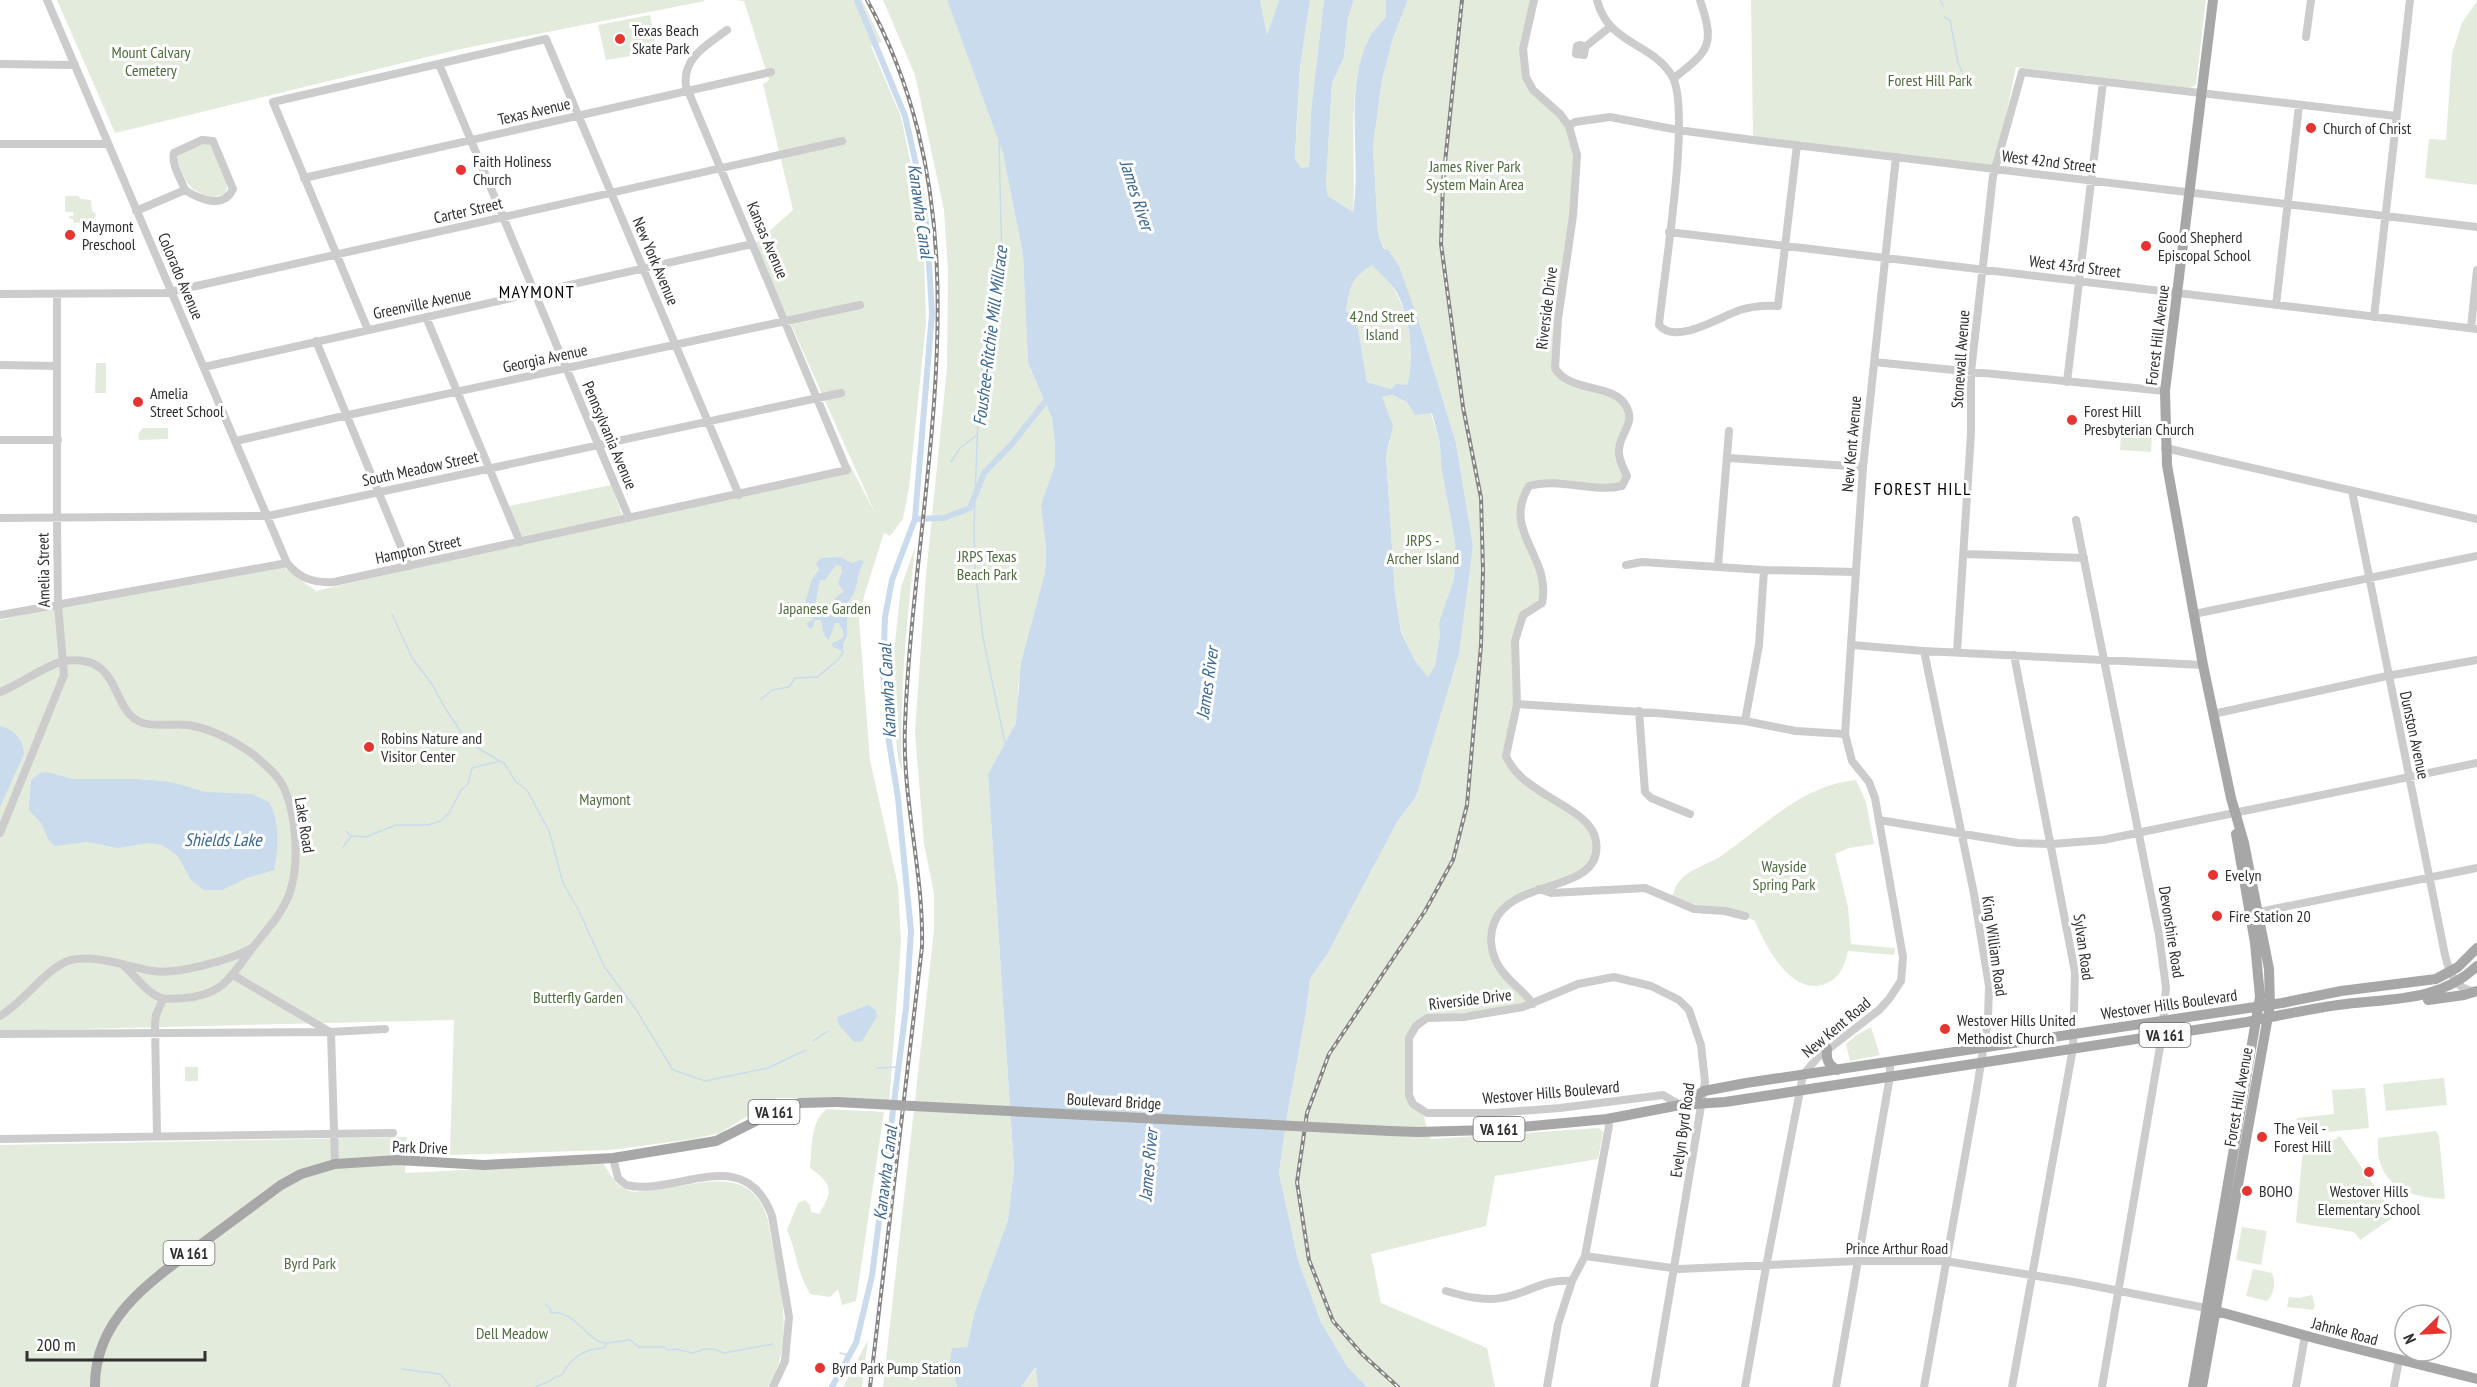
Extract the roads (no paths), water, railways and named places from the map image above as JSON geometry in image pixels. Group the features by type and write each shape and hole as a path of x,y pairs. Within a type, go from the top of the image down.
{"main road":[{"name":"Forest Hill Avenue","path":"2213,0 2165,391 2165,448 2203,665 2234,813 2244,843 2254,913 2259,1006 2262,1019"},
{"name":"Forest Hill Avenue","path":"2193,1387 2211,1310 2262,1019 2270,1005 2271,979 2254,913"},
{"name":"Westover Hills Boulevard","path":"1680,1105 1704,1091 1984,1046 2270,1005 2348,990 2454,977 2477,948"},
{"name":"Westover Hills Boulevard","path":"1390,1131 1488,1130 1607,1119 1680,1105 1703,1105 1982,1063 2340,1005 2407,998 2435,992 2454,977 2477,966"},
{"path":"2407,998 2429,999 2464,995 2477,991"},
{"path":"1827,1049 1831,1067 1836,1070"},
{"name":"Park Drive","path":"95,1387 103,1343 117,1316 134,1296 160,1274 281,1185 301,1174 334,1164 398,1160 484,1165 613,1158 716,1141 786,1106 811,1102 837,1102"},
{"name":"Boulevard Bridge","path":"837,1102 1390,1131"},
{"name":"Forest Hill Avenue","path":"2202,1387 2211,1310"},
{"name":"Jahnke Road","path":"2211,1310 2393,1358"},
{"name":"Jahnke Road","path":"2411,1363 2477,1379"}],"street":[{"name":"Colorado Avenue","path":"46,0 287,563"},
{"name":"Riverside Drive","path":"1422,1111 1413,1104 1408,1088 1409,1038 1419,1023 1432,1017 1464,1017 1533,1004 1526,993 1501,971 1494,957 1492,928 1501,911 1513,900 1538,889 1575,879 1586,871 1595,858 1597,844 1593,828 1582,816 1546,797 1517,774 1510,765 1506,750 1517,704 1515,641 1523,615 1542,603 1545,591 1543,573 1522,530 1521,499 1529,486 1541,483 1610,489 1623,486 1627,476 1620,460 1619,448 1629,426 1629,412 1625,403 1615,395 1565,379 1555,368 1577,164 1575,143 1569,126 1560,114 1533,90 1526,77 1523,49 1534,0"},
{"path":"1597,0 1610,27 1616,34 1658,61 1674,78 1678,106 1677,171 1659,325 1667,331 1691,330 1738,310 1755,306 1778,306 1797,145"},
{"path":"1674,78 1702,54 1707,45 1708,26 1700,0"},
{"path":"2306,37 2311,0"},
{"path":"2374,317 2410,0"},
{"path":"1585,47 1610,27"},
{"name":"Kansas Avenue","path":"727,30 694,56 685,79 847,467 845,472"},
{"name":"New York Avenue","path":"439,64 546,39 739,495"},
{"path":"0,64 75,65"},
{"path":"368,330 273,102 439,64"},
{"name":"Pennsylvania Avenue","path":"439,64 629,518"},
{"name":"Texas Avenue","path":"304,178 771,72"},
{"name":"Stonewall Avenue","path":"1957,652 1971,433 1971,372 1995,169 2022,72 2103,82"},
{"path":"2067,382 2103,82 2396,116"},
{"path":"2276,305 2299,106"},
{"name":"West 42nd Street","path":"1569,126 1576,127 1618,118 1678,130 2190,194 2477,227"},
{"path":"202,140 213,141 233,189 230,194 218,200 204,201 185,190 172,158 174,153 202,140"},
{"name":"Carter Street","path":"0,294 171,292 842,141"},
{"path":"0,144 108,144"},
{"name":"New Kent Avenue","path":"1845,734 1863,467 1896,157"},
{"path":"136,211 185,190"},
{"name":"West 43rd Street","path":"1669,232 2474,328"},
{"name":"Greenville Avenue","path":"204,367 752,244"},
{"path":"2474,328 2477,270"},
{"name":"Amelia Street","path":"0,833 63,675 58,605 57,294"},
{"name":"Georgia Avenue","path":"236,441 346,415 860,305"},
{"path":"426,317 520,542"},
{"path":"316,341 409,566"},
{"path":"1874,362 2165,391"},
{"path":"0,365 57,366"},
{"name":"South Meadow Street","path":"0,518 268,516 841,393"},
{"path":"1718,566 1729,431"},
{"path":"0,441 58,440"},
{"path":"2165,448 2477,519"},
{"path":"1728,458 1863,467"},
{"name":"Hampton Street","path":"287,563 299,575 321,583 334,582 845,472"},
{"name":"Dunston Avenue","path":"2352,491 2445,955 2454,977"},
{"name":"Devonshire Road","path":"2076,520 2140,833 2159,935 2165,982 2162,1035 2103,1387"},
{"path":"1964,554 2084,558"},
{"path":"2194,614 2477,556"},
{"path":"1626,565 1642,562 1764,570 1856,572"},
{"path":"0,615 287,563"},
{"path":"1745,721 1759,645 1764,570"},
{"path":"1852,645 1924,651 2203,665"},
{"name":"King William Road","path":"1924,651 1961,832 1989,986 1982,1063 1978,1070 1975,1100 1924,1387"},
{"name":"Sylvan Road","path":"2012,1387 2073,1048 2075,972 2014,655"},
{"name":"Lake Road","path":"63,661 86,660 102,670 112,682 126,710 140,723 189,725 220,735 250,752 277,778 289,805 296,864 289,894 280,914 233,975 220,988 204,995 162,999"},
{"path":"2213,714 2388,676 2477,660"},
{"path":"0,692 63,661"},
{"path":"1517,704 1639,711 1745,721 1796,731 1845,734"},
{"path":"1639,711 1645,792 1651,798 1690,814"},
{"name":"New Kent Road","path":"1745,1387 1803,1075 1827,1049 1879,1010 1900,981 1903,957 1879,819 1869,782 1852,761 1845,734"},
{"path":"1879,819 2018,843 2052,844 2103,840 2477,763"},
{"path":"2254,913 2477,868"},
{"path":"1538,889 1551,893 1645,888 1694,909 1725,911 1745,916"},
{"path":"0,1016 22,1000 54,968 70,960 94,960 164,972 239,956 253,948"},
{"path":"124,966 154,995 162,999 156,1015 155,1034 157,1136"},
{"path":"233,975 331,1032"},
{"name":"Evelyn Byrd Road","path":"1533,1004 1578,984 1614,977 1651,986 1679,1000 1689,1010 1695,1022 1703,1054 1705,1082 1703,1105 1654,1387"},
{"path":"2454,977 2464,989 2477,991"},
{"path":"0,1034 331,1032 385,1029"},
{"path":"331,1032 334,1164"},
{"path":"1836,1387 1890,1076 1890,1062"},
{"name":"Westover Hills Boulevard","path":"1422,1111 1437,1113 1504,1112 1627,1101 1663,1095 1680,1105"},
{"path":"1547,1387 1557,1324 1572,1281 1585,1256 1609,1126 1607,1119"},
{"path":"0,1139 334,1136 393,1133"},
{"path":"613,1158 618,1178 626,1185 652,1185 724,1176 747,1183 765,1202 772,1216 789,1317 785,1361 773,1387"},
{"name":"Prince Arthur Road","path":"1585,1256 1674,1269 1945,1261 2120,1291 2211,1310"},
{"path":"1446,1291 1478,1298 1501,1298 1547,1281 1572,1281"},
{"path":"2296,1387 2305,1336"},
{"path":"2394,1387 2398,1363"}],"water":[{"name":"James River","path":"947,0 1260,0 1267,35 1279,0 1310,0 1300,68 1297,118 1295,159 1301,168 1309,167 1311,111 1324,0 1354,0 1348,18 1344,57 1332,84 1326,185 1328,196 1353,212 1356,170 1355,101 1361,58 1371,35 1386,17 1386,0 1408,0 1393,38 1382,80 1373,146 1378,234 1384,249 1388,250 1399,266 1421,328 1456,443 1473,546 1459,653 1416,797 1397,822 1328,953 1310,979 1279,1173 1298,1260 1321,1322 1347,1366 1367,1387 1038,1387 1036,1367 1021,1387 957,1387 950,1362 952,1348 967,1347 975,1311 1008,1220 1014,1169 988,774 1016,723 1021,663 1045,573 1046,545 1041,505 1055,465 1052,418 1028,363 1023,255 1003,153","holes":["1372,265 1397,293 1405,314 1410,338 1411,363 1407,385 1396,384 1391,389 1367,382 1356,317 1346,311 1353,284 1360,274","1392,395 1407,402 1415,415 1432,413 1440,444 1441,466 1455,542 1454,579 1439,623 1440,634 1435,666 1428,677 1416,662 1401,632 1395,593 1386,456 1393,426 1382,397"]},
{"path":"840,557 852,563 861,560 864,562 854,593 847,603 847,636 843,644 843,652 833,647 832,643 840,640 844,634 839,623 835,623 829,640 824,635 821,620 815,620 810,629 806,623 813,620 812,614 803,610 812,579 819,570 816,563 821,558","holes":["836,565 841,566 842,571 838,584 844,591 835,598 830,612 826,614 815,608 820,580 825,580"]},
{"path":"0,726 17,736 24,749 24,754 0,807"},
{"name":"Shields Lake","path":"47,772 73,779 135,779 171,782 206,792 252,794 269,802 273,810 278,844 274,870 247,878 222,890 204,890 191,880 177,855 162,845 148,843 118,848 87,842 55,846 49,841 41,823 29,810 31,780 40,773"},
{"path":"868,1005 876,1010 877,1017 862,1041 854,1042 839,1025 837,1017"}],"waterway":[{"name":"Kanawha Canal","path":"832,1387 856,1343 872,1276 906,1008 911,931 898,798 888,735 883,674 885,617 892,580 915,519 932,313 927,230 918,173 905,116 857,0"},
{"path":"1940,0 1943,6"},
{"path":"1944,17 1950,20 1962,72"},
{"name":"Foushee-Ritchie Mill Millrace","path":"999,143 1002,264 979,388 974,527 975,569 983,638 1005,743"},
{"path":"915,519 944,518 970,508 984,473 1011,445 1045,402"},
{"path":"951,462 960,448 977,435"},
{"path":"392,614 412,658 432,684 468,742 498,760"},
{"path":"761,699 772,690 789,687 795,678 818,677 835,663 843,652"},
{"path":"346,831 351,836 366,837 396,825 428,825 441,821 449,813 461,790 468,784 472,768 500,761 504,763 516,782 527,790 549,831 563,883 579,911 604,966 637,1011 673,1070 705,1081 768,1068 806,1050"},
{"path":"343,847 351,837"},
{"path":"813,1041 828,1031"},
{"path":"876,1068 899,1067"},
{"path":"545,1304 550,1308 551,1313 567,1316 593,1337 606,1343"},
{"path":"535,1387 556,1376 561,1376 578,1356 590,1350 604,1348 607,1343 630,1340 639,1347 664,1347 668,1350 676,1349 693,1353 705,1349 714,1349 724,1353 773,1344"},
{"path":"840,1353 849,1355"},
{"path":"402,1369 440,1374 451,1387"}],"railway":[{"path":"867,0 905,87 927,176 937,266 937,357 911,634 905,726 907,781 920,892 922,947 870,1387"},
{"path":"1398,1387 1362,1354 1333,1321 1309,1260 1297,1182 1307,1113 1329,1054 1425,911 1453,860 1467,805 1481,645 1483,570 1481,498 1463,407 1441,244 1443,182 1462,0"}],"place":[{"name":"Texas Beach Skate Park","path":"620,39"},
{"name":"Church of Christ","path":"2311,128"},
{"name":"Faith Holiness Church","path":"461,170"},
{"name":"Maymont Preschool","path":"70,235"},
{"name":"Good Shepherd Episcopal School","path":"2146,246"},
{"name":"Amelia Street School","path":"138,402"},
{"name":"Forest Hill Presbyterian Church","path":"2072,420"},
{"name":"Robins Nature and Visitor Center","path":"369,747"},
{"name":"Evelyn","path":"2213,875"},
{"name":"Fire Station 20","path":"2217,916"},
{"name":"Westover Hills United Methodist Church","path":"1945,1029"},
{"name":"The Veil - Forest Hill","path":"2262,1137"},
{"name":"Westover Hills Elementary School","path":"2369,1172"},
{"name":"BOHO","path":"2247,1191"},
{"name":"Byrd Park Pump Station","path":"820,1368"}],"district":[{"name":"MAYMONT","path":"537,291"},
{"name":"FOREST HILL","path":"1923,488"}],"park label":[{"name":"Mount Calvary Cemetery","path":"151,61"},
{"name":"Forest Hill Park","path":"1930,80"},
{"name":"James River Park System Main Area","path":"1475,175"},
{"name":"42nd Street Island","path":"1382,325"},
{"name":"JRPS - Archer Island","path":"1423,549"},
{"name":"JRPS Texas Beach Park","path":"987,565"},
{"name":"Japanese Garden","path":"825,608"},
{"name":"Maymont","path":"605,799"},
{"name":"Wayside Spring Park","path":"1784,875"},
{"name":"Butterfly Garden","path":"578,997"},
{"name":"Byrd Park","path":"310,1263"},
{"name":"Dell Meadow","path":"512,1333"}]}
